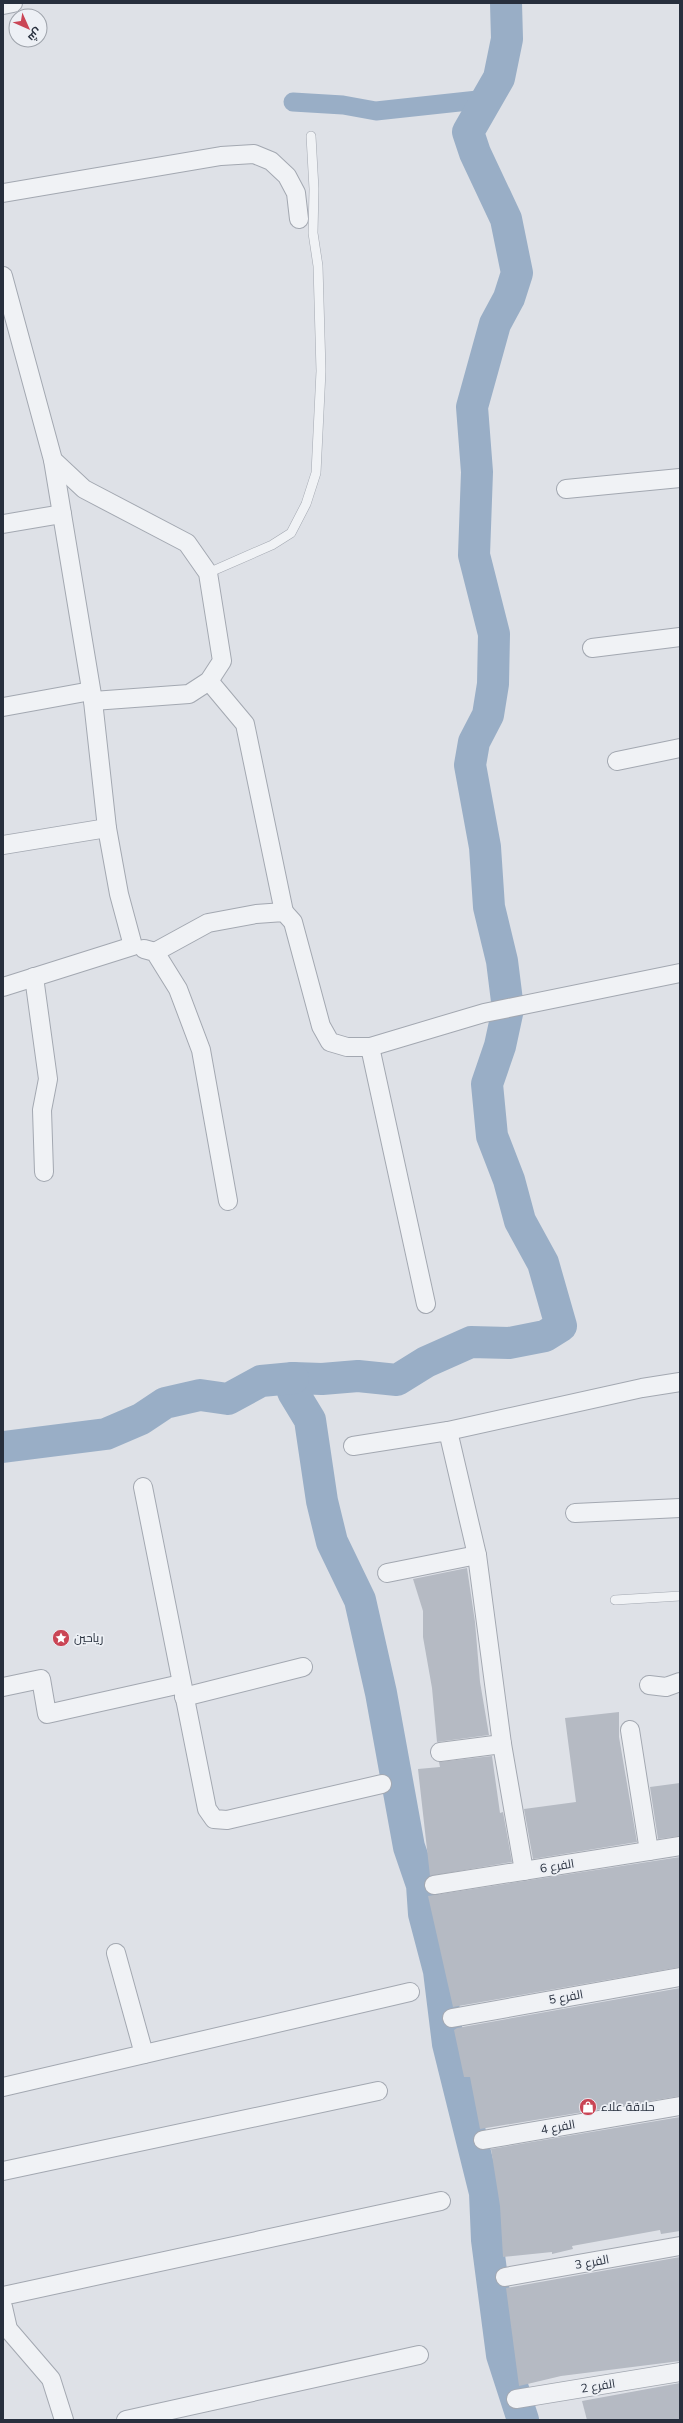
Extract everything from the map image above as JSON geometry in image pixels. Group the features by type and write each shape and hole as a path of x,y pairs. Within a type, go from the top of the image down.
{"street":[{"path":"3,5 14,3"},
{"path":"3,192 221,156 254,154 271,161 287,176 296,193 299,219"},
{"path":"3,276 53,460 92,696 107,828 119,894 133,946"},
{"path":"3,707 92,696 188,694 209,681 222,660 208,573 187,543 84,489 53,460"},
{"path":"566,489 680,478"},
{"path":"3,524 62,514"},
{"path":"592,648 680,638"},
{"path":"209,681 245,724 284,912 293,922 321,1026 330,1042 347,1047 370,1047 484,1013 680,973"},
{"path":"617,761 680,748"},
{"path":"3,845 107,828"},
{"path":"155,952 208,923 256,914 284,912"},
{"path":"3,987 133,946 155,952 178,989 201,1050 228,1201"},
{"path":"34,977 48,1078 42,1110 44,1172"},
{"path":"370,1047 426,1304"},
{"path":"353,1446 448,1431 642,1388 680,1382"},
{"path":"448,1431 477,1555 502,1744 524,1871"},
{"path":"143,1487 207,1809 214,1819 227,1820 382,1784"},
{"path":"575,1513 680,1508"},
{"path":"387,1573 477,1555"},
{"path":"3,1687 41,1679 47,1714 303,1668"},
{"path":"649,1685 666,1687 680,1682"},
{"path":"630,1730 649,1851"},
{"path":"440,1752 502,1744"},
{"name":"الفرع 6","path":"434,1885 680,1846"},
{"path":"116,1953 144,2054"},
{"name":"الفرع 5","path":"452,2018 680,1977"},
{"path":"3,2088 410,1992"},
{"path":"3,2171 378,2091"},
{"name":"الفرع 4","path":"483,2140 680,2106"},
{"path":"3,2296 441,2201"},
{"name":"الفرع 3","path":"505,2277 680,2246"},
{"path":"3,2307 6,2330 51,2379 64,2420"},
{"path":"126,2420 419,2355"},
{"name":"الفرع 2","path":"516,2399 680,2372"}],"lane":[{"path":"208,573 272,546 291,533 306,504 316,473 321,371 318,266 313,233 311,136"},
{"path":"615,1600 680,1596"}],"building":[{"path":"467,1568 475,1622 480,1682 489,1735 437,1742 432,1688 423,1637 423,1611 413,1579"},
{"path":"619,1712 619,1737 637,1842 533,1859 524,1809 576,1802 565,1718"},
{"path":"492,1756 500,1813 503,1812 512,1862 430,1876 418,1769 440,1767 439,1762"},
{"path":"680,1783 680,1836 658,1839 650,1787"},
{"path":"680,1857 680,1967 453,2007 428,1896"},
{"path":"680,1988 680,2096 480,2129 470,2077 464,2077 454,2030 457,2028"},
{"path":"680,2117 680,2231 661,2234 660,2230 572,2246 573,2249 552,2254 552,2252 503,2257 500,2206 491,2149"},
{"path":"680,2257 680,2361 561,2376 519,2386 506,2288"},
{"path":"680,2383 680,2420 587,2420 582,2401"}],"waterway":[{"path":"506,3 507,39 499,78 468,132 475,153 506,219 517,273 509,298 495,324 472,407 477,472 474,555 494,634 493,684 488,715 474,742 470,765 485,847 489,907 502,961 508,1009 500,1046 487,1084 492,1136 509,1180 520,1221 543,1263 561,1326 545,1336 509,1343 471,1342 426,1362 397,1380 358,1376 322,1379 293,1378 293,1392 310,1420 322,1501 332,1542 360,1600 381,1693 409,1847 422,1885 424,1914 439,1971 448,2044 485,2193 487,2240 502,2355 523,2420"},
{"path":"293,102 343,105 376,111 487,99"},
{"path":"3,1447 106,1434 141,1419 165,1403 200,1395 228,1399 261,1381 293,1378"}],"place":[{"name":"رياحين","path":"61,1638"},
{"name":"حلاقة علاء","path":"588,2107"}]}
